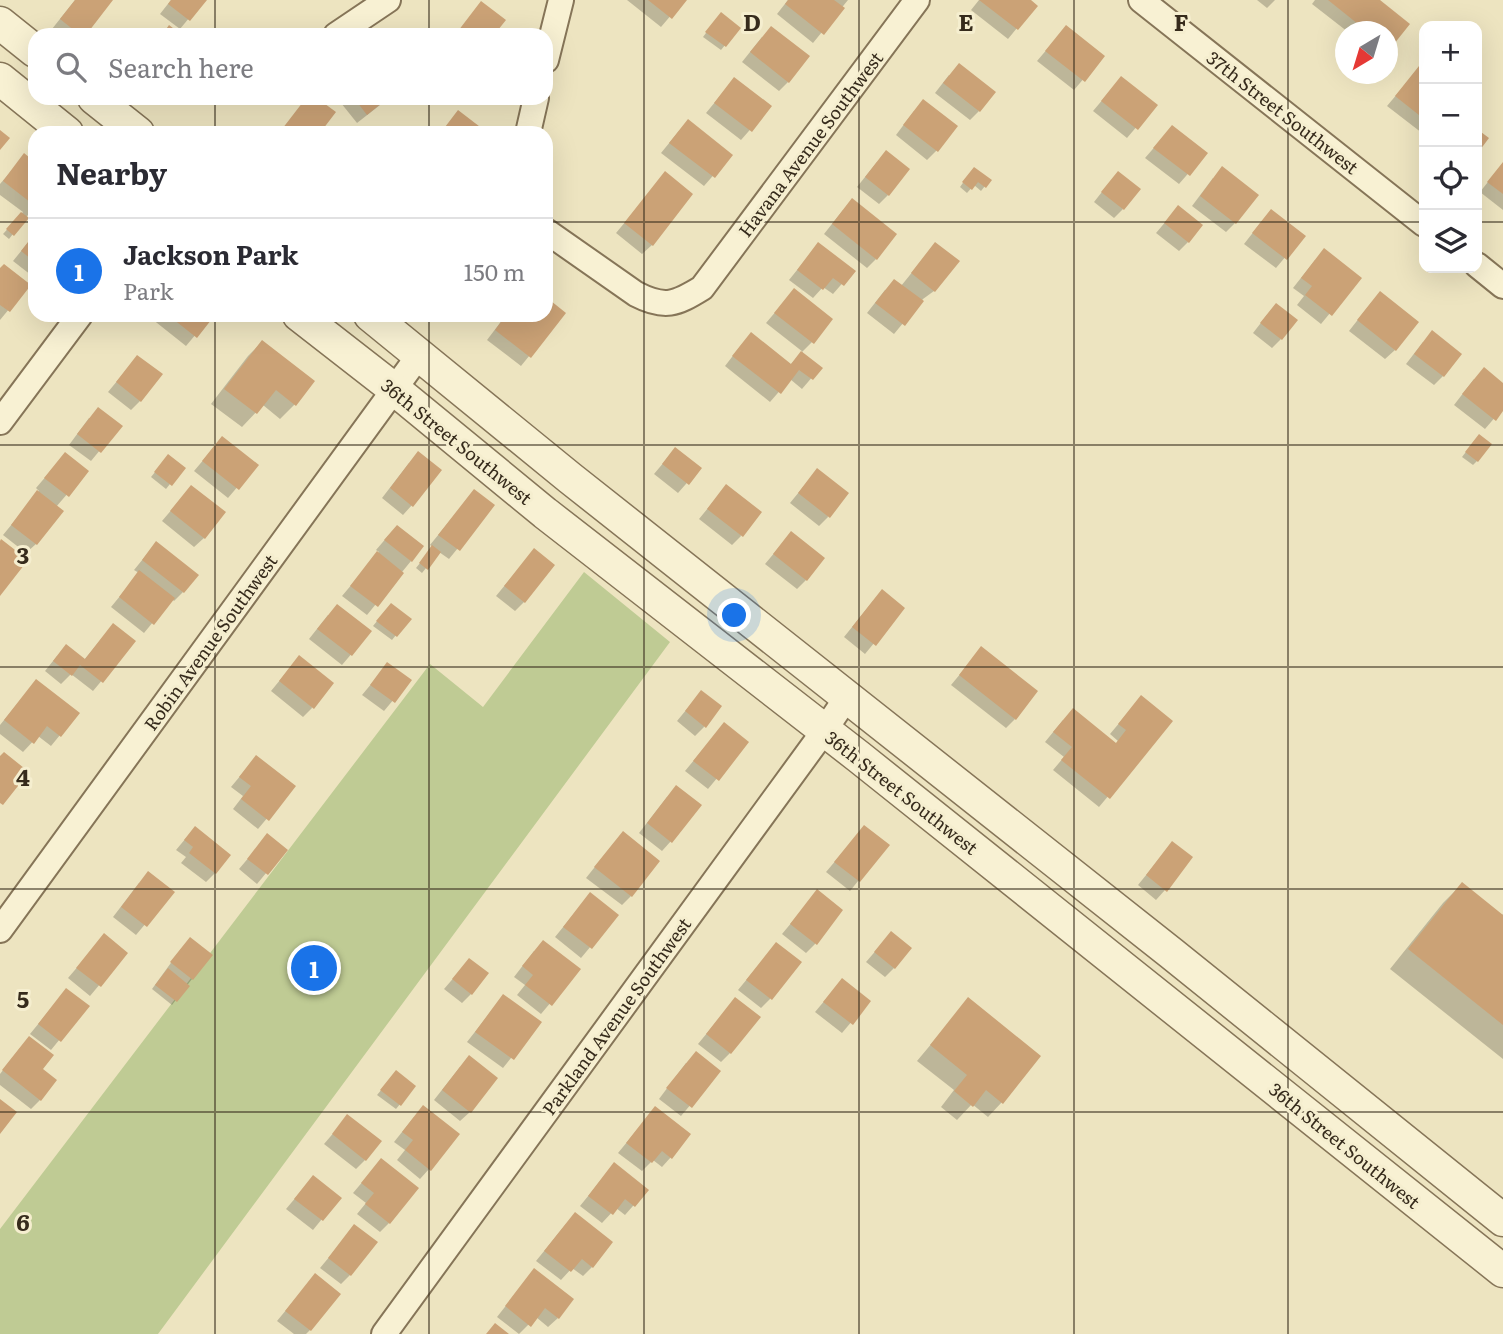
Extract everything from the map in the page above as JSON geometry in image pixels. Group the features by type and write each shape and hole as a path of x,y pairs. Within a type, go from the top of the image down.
{"street":[{"path":"346,28 388,0"},
{"path":"553,32 561,0"},
{"name":"Havana Avenue Southwest","path":"553,236 650,301 678,303 702,288 917,0"},
{"name":"37th Street Southwest","path":"1141,0 1419,220"},
{"path":"0,23 28,45"},
{"path":"0,79 28,102"},
{"path":"32,105 58,126"},
{"path":"103,105 129,126"},
{"path":"530,126 535,105"},
{"path":"1482,269 1503,286"},
{"path":"0,422 75,322"},
{"name":"36th Street Southwest","path":"308,322 545,513 1201,1028 1503,1271"},
{"path":"379,322 570,478 1171,953 1503,1220"},
{"name":"Robin Avenue Southwest","path":"0,930 420,354"},
{"name":"Parkland Avenue Southwest","path":"384,1334 847,697"},
{"path":"1201,1028 1246,1048 1293,1074 1305,1077 1319,1073"}],"green space":[{"path":"584,572 670,642 158,1334 0,1334 0,1229 430,664 483,707"}],"building":[{"path":"75,0 113,0 91,28 71,28 60,19"},
{"path":"171,0 207,0 190,21 168,4"},
{"path":"648,0 687,0 672,19"},
{"path":"788,0 834,0 845,8 824,35 785,4"},
{"path":"979,0 1031,0 1038,6 1018,30"},
{"path":"1328,0 1380,0 1410,24 1398,39 1398,21 1354,21"},
{"path":"481,1 506,20 500,28 460,28"},
{"path":"721,12 741,28 726,47 705,32"},
{"path":"1066,25 1105,56 1085,82 1045,51"},
{"path":"771,26 810,56 789,83 750,52"},
{"path":"959,63 996,92 980,112 943,83"},
{"path":"1419,66 1419,115 1395,96"},
{"path":"1121,76 1158,105 1138,130 1101,101"},
{"path":"734,77 772,106 752,132 714,103"},
{"path":"923,99 958,126 938,152 903,125"},
{"path":"301,105 326,105 336,112 325,126 284,126"},
{"path":"359,105 379,105 367,115"},
{"path":"458,110 479,126 446,126"},
{"path":"688,119 733,155 715,178 669,143"},
{"path":"1172,125 1208,153 1190,176 1153,148"},
{"path":"0,130 10,138 0,150"},
{"path":"1482,133 1489,138 1482,147"},
{"path":"886,150 910,169 889,196 865,177"},
{"path":"24,153 28,156 28,201 3,181"},
{"path":"1503,162 1503,194 1487,182"},
{"path":"1222,166 1259,195 1236,224 1200,196"},
{"path":"974,167 992,180 986,188 978,182 972,190 962,182"},
{"path":"665,171 693,194 653,246 624,223"},
{"path":"1118,171 1141,189 1124,210 1101,192"},
{"path":"852,198 897,234 877,260 832,224"},
{"path":"1178,205 1203,225 1189,243 1164,223"},
{"path":"1271,209 1306,236 1287,260 1252,233"},
{"path":"21,212 28,217 14,236 6,229"},
{"path":"28,242 28,256 21,251"},
{"path":"818,242 856,271 844,286 833,278 823,290 797,270"},
{"path":"935,242 960,261 935,292 911,273"},
{"path":"1324,248 1362,278 1332,316 1305,295 1312,286 1301,278"},
{"path":"4,264 28,283 28,289 10,312 0,305 0,268"},
{"path":"894,279 924,301 905,326 875,303"},
{"path":"794,288 833,319 814,344 774,313"},
{"path":"1380,291 1419,322 1396,351 1357,320"},
{"path":"553,303 566,313 531,358 495,330 501,322 553,322"},
{"path":"1276,303 1298,320 1282,340 1260,323"},
{"path":"177,322 210,322 197,338"},
{"path":"1432,330 1462,354 1444,377 1414,354"},
{"path":"751,332 791,364 801,351 823,368 813,380 799,370 781,394 732,356"},
{"path":"262,340 315,381 296,406 276,390 257,414 224,389"},
{"path":"137,355 163,374 141,402 116,382"},
{"path":"1484,367 1503,383 1503,411 1496,421 1462,394"},
{"path":"98,407 123,426 101,453 77,434"},
{"path":"1479,434 1492,444 1478,462 1465,452"},
{"path":"222,436 259,465 239,490 202,461"},
{"path":"675,447 702,468 689,485 662,464"},
{"path":"418,451 442,470 413,507 390,488"},
{"path":"65,452 89,471 69,497 44,478"},
{"path":"168,454 186,468 172,486 154,472"},
{"path":"817,468 849,493 830,518 798,493"},
{"path":"726,484 762,512 743,537 707,509"},
{"path":"191,485 226,512 205,539 170,511"},
{"path":"474,489 495,505 460,551 438,535"},
{"path":"37,490 64,511 37,545 11,525"},
{"path":"397,525 424,546 412,562 384,540"},
{"path":"791,531 825,558 807,581 773,554"},
{"path":"1,539 28,560 0,596 0,541"},
{"path":"156,541 199,575 184,593 142,560"},
{"path":"432,545 441,552 428,570 419,563"},
{"path":"534,548 555,565 525,603 504,586"},
{"path":"377,551 404,573 378,607 350,586"},
{"path":"139,570 175,598 154,625 119,597"},
{"path":"882,589 905,608 876,646 852,627"},
{"path":"391,603 412,619 397,637 376,621"},
{"path":"337,604 372,631 352,656 317,629"},
{"path":"113,623 136,641 103,683 80,665 72,676 53,661 66,644 85,659"},
{"path":"981,646 1038,691 1016,720 959,675"},
{"path":"299,655 334,683 314,709 279,681"},
{"path":"387,662 412,680 395,703 370,685"},
{"path":"36,679 80,713 61,737 47,726 34,744 4,720"},
{"path":"701,690 722,706 706,728 685,711"},
{"path":"1141,695 1173,721 1110,799 1061,760 1072,747 1053,732 1073,708 1116,743 1126,730 1118,724"},
{"path":"724,722 749,742 719,781 693,761"},
{"path":"4,752 29,772 3,805 0,803 0,756"},
{"path":"256,755 296,786 269,821 241,799 251,786 239,777"},
{"path":"676,785 702,805 672,843 647,823"},
{"path":"864,825 890,845 860,882 834,862"},
{"path":"195,826 231,855 216,874 189,853 193,847 184,840"},
{"path":"623,831 660,861 632,897 594,867"},
{"path":"267,833 288,850 268,875 247,859"},
{"path":"1172,841 1193,857 1167,892 1146,875"},
{"path":"148,871 175,892 147,927 121,907"},
{"path":"1462,882 1503,915 1503,1025 1408,949"},
{"path":"817,889 843,910 817,945 790,924"},
{"path":"590,892 619,915 592,949 563,927"},
{"path":"891,931 912,948 895,969 874,952"},
{"path":"104,933 128,953 101,987 76,968"},
{"path":"190,937 213,955 193,980 170,962"},
{"path":"543,940 581,969 552,1006 525,985 533,975 522,966"},
{"path":"776,942 802,962 772,1000 746,980"},
{"path":"469,958 489,973 472,995 452,979"},
{"path":"168,968 190,986 177,1002 155,985"},
{"path":"842,978 871,1001 853,1025 823,1002"},
{"path":"66,988 90,1006 61,1042 38,1024"},
{"path":"503,994 542,1022 514,1060 475,1032"},
{"path":"735,997 761,1017 731,1054 706,1034"},
{"path":"968,997 1041,1056 1003,1104 986,1090 973,1107 954,1091 967,1075 930,1045"},
{"path":"29,1036 54,1055 43,1069 57,1080 41,1101 2,1070"},
{"path":"696,1051 721,1071 692,1108 666,1088"},
{"path":"469,1055 498,1078 471,1113 442,1090"},
{"path":"396,1070 416,1086 401,1106 380,1090"},
{"path":"0,1099 17,1112 0,1134"},
{"path":"423,1105 460,1134 431,1171 405,1150 413,1140 402,1132"},
{"path":"655,1106 691,1134 672,1159 662,1151 652,1163 626,1143"},
{"path":"347,1114 382,1141 366,1161 332,1134"},
{"path":"381,1158 419,1188 390,1224 365,1204 374,1193 361,1183"},
{"path":"614,1162 649,1190 635,1207 625,1199 613,1215 588,1196"},
{"path":"313,1175 342,1198 323,1221 294,1199"},
{"path":"575,1212 613,1242 593,1268 582,1259 571,1272 544,1251"},
{"path":"354,1224 378,1242 351,1276 328,1258"},
{"path":"534,1268 574,1299 559,1319 545,1308 531,1327 505,1306"},
{"path":"315,1273 341,1294 311,1331 285,1311"},
{"path":"495,1323 509,1334 486,1334"}],"place":[{"name":"Jackson Park","path":"314,968"}]}
